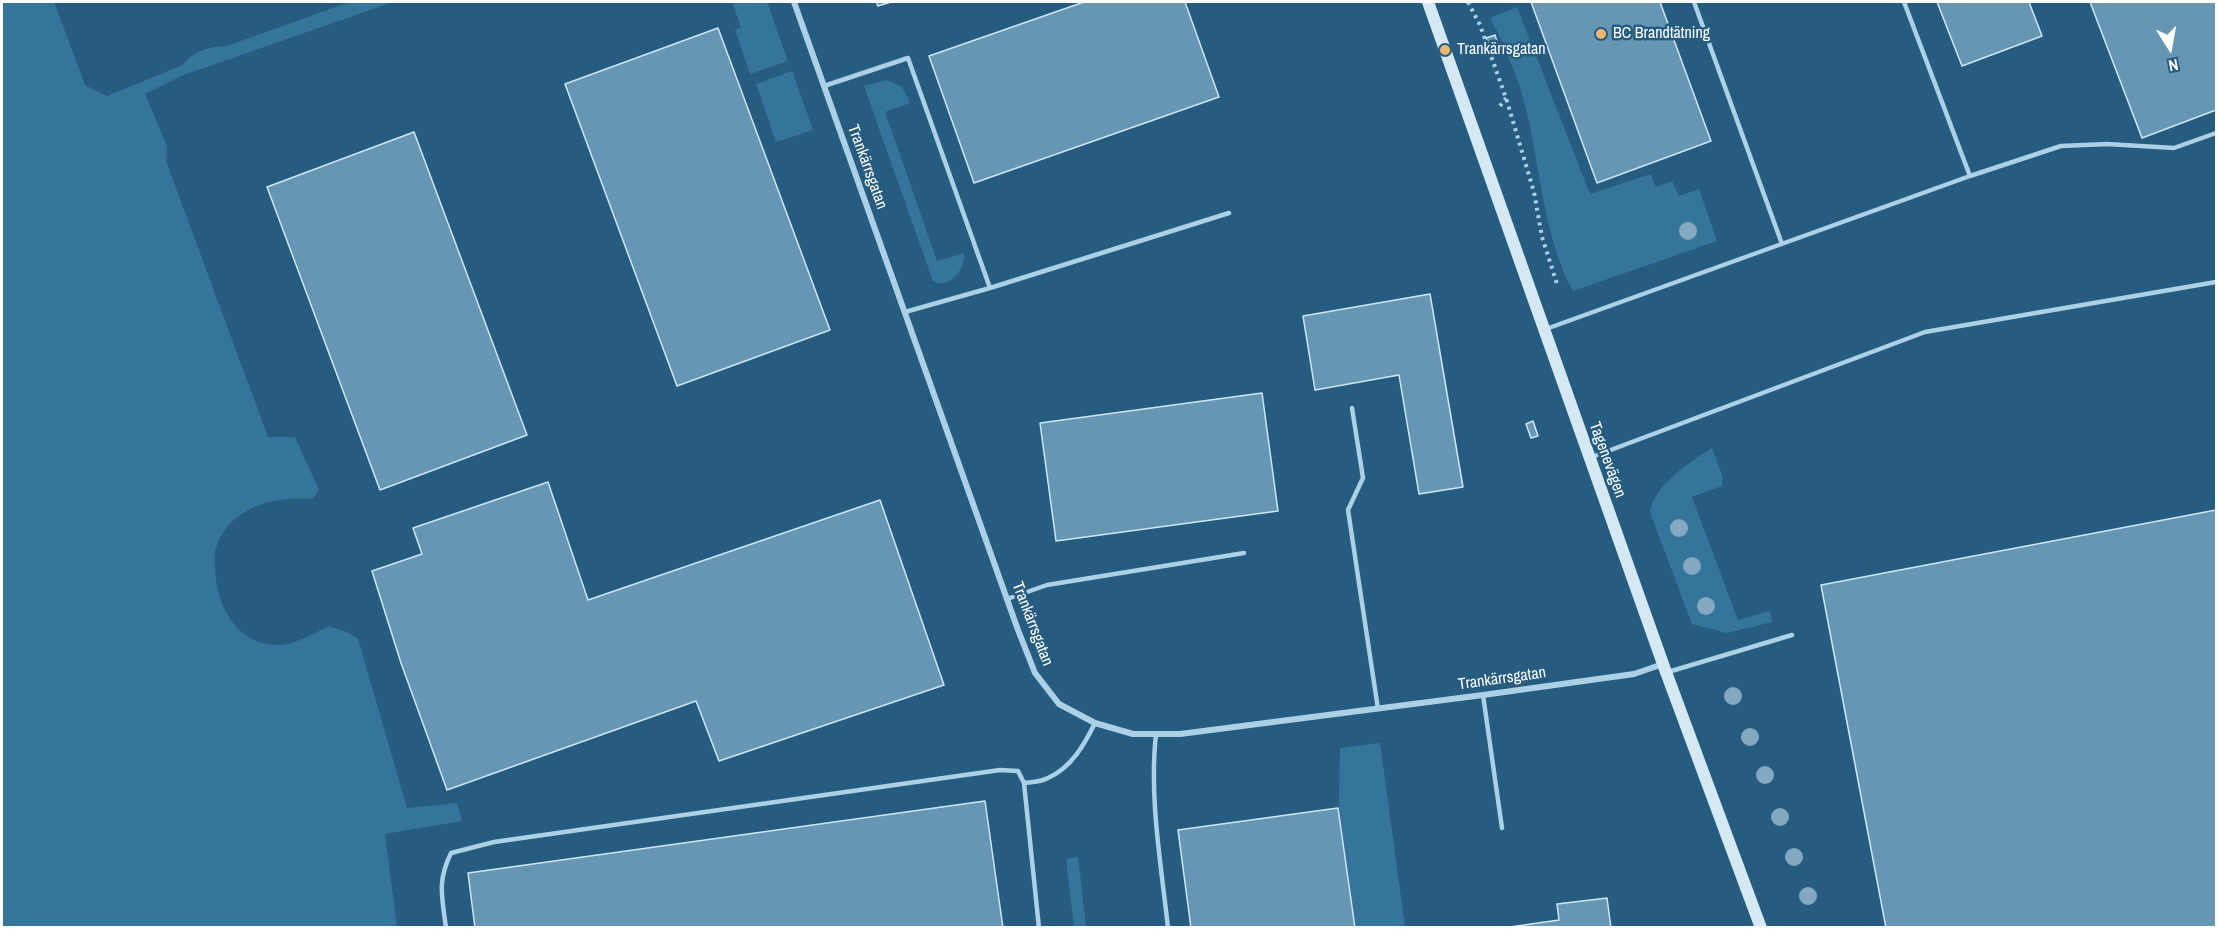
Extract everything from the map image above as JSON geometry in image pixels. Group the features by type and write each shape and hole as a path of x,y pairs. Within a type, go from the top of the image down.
{"street":[{"name":"Trankärrsgatan","path":"794,2 1007,600 1035,673 1059,704 1095,723 1133,734 1180,734 1484,695 1665,668"},
{"name":"Tagenevägen","path":"1428,2 1665,668 1761,927"}],"lane":[{"path":"1694,2 1782,244"},
{"path":"1904,2 1970,176"},
{"path":"824,86 908,58 990,288"},
{"path":"1544,330 1970,176 2061,146 2107,144 2174,148 2217,133"},
{"path":"905,312 990,288 1229,213"},
{"path":"1590,458 1925,332 2217,282"},
{"path":"1352,408 1363,477 1348,510 1378,709"},
{"path":"1007,600 1047,585 1244,553"},
{"path":"1665,668 1792,635"},
{"path":"1484,695 1502,828"},
{"path":"1024,783 1047,779 1066,766 1081,750 1095,723"},
{"path":"1156,734 1155,806 1168,927"},
{"path":"446,927 441,894 442,871 451,853 494,842 1000,770 1018,771 1024,783 1039,927"}],"path":[{"path":"1500,106 1506,98"}],"shaded area":[{"path":"2,2 54,2 85,85 107,96 183,65 190,57 207,48 224,47 350,2 393,2 181,76 145,94 167,146 166,161 268,437 295,437 319,490 312,499 282,500 253,507 230,524 221,536 215,553 216,583 225,609 240,631 251,639 264,643 278,645 291,643 329,626 358,639 407,808 457,803 462,821 385,834 397,927 2,927"},
{"path":"732,2 767,2 788,61 750,74 735,30 741,27"},
{"path":"1517,7 1590,194 1651,174 1655,187 1672,181 1679,196 1699,189 1717,241 1573,291 1556,252 1550,230 1522,93 1507,53 1490,18"},
{"path":"792,71 813,130 776,142 756,84"},
{"path":"887,80 902,87 910,103 885,112 937,261 964,253 959,271 945,283 933,281 864,86"},
{"path":"1712,448 1723,478 1722,486 1692,497 1738,620 1770,611 1772,622 1727,633 1692,624 1650,512 1653,502 1666,483 1694,459"},
{"path":"1380,743 1405,927 1355,927 1339,809 1340,748"},
{"path":"1078,857 1086,927 1074,927 1066,859"}],"building":[{"path":"876,2 891,2 878,6"},
{"path":"1084,2 1185,2 1219,97 974,183 929,56"},
{"path":"1531,2 1660,2 1711,141 1597,183"},
{"path":"1937,2 2029,2 2042,36 1962,66"},
{"path":"2090,2 2216,2 2216,110 2142,138"},
{"path":"718,28 830,330 677,386 565,84"},
{"path":"1495,35 1500,51 1492,54 1486,38"},
{"path":"414,132 527,435 380,490 267,187"},
{"path":"1430,294 1463,487 1419,494 1399,375 1315,390 1303,316"},
{"path":"1262,393 1278,511 1056,541 1040,423"},
{"path":"1533,421 1538,436 1531,438 1526,424"},
{"path":"548,482 588,600 880,500 944,685 719,761 696,701 447,790 401,663 372,571 422,554 413,528"},
{"path":"2216,510 2216,928 1886,928 1821,585"},
{"path":"985,801 1003,928 475,928 468,873"},
{"path":"1338,808 1355,928 1191,928 1178,830"},
{"path":"1607,898 1611,928 1503,928 1559,920 1557,904"}],"place":[{"name":"BC Brandtätning","path":"1601,34"},
{"name":"Trankärrsgatan","path":"1445,50"}]}
